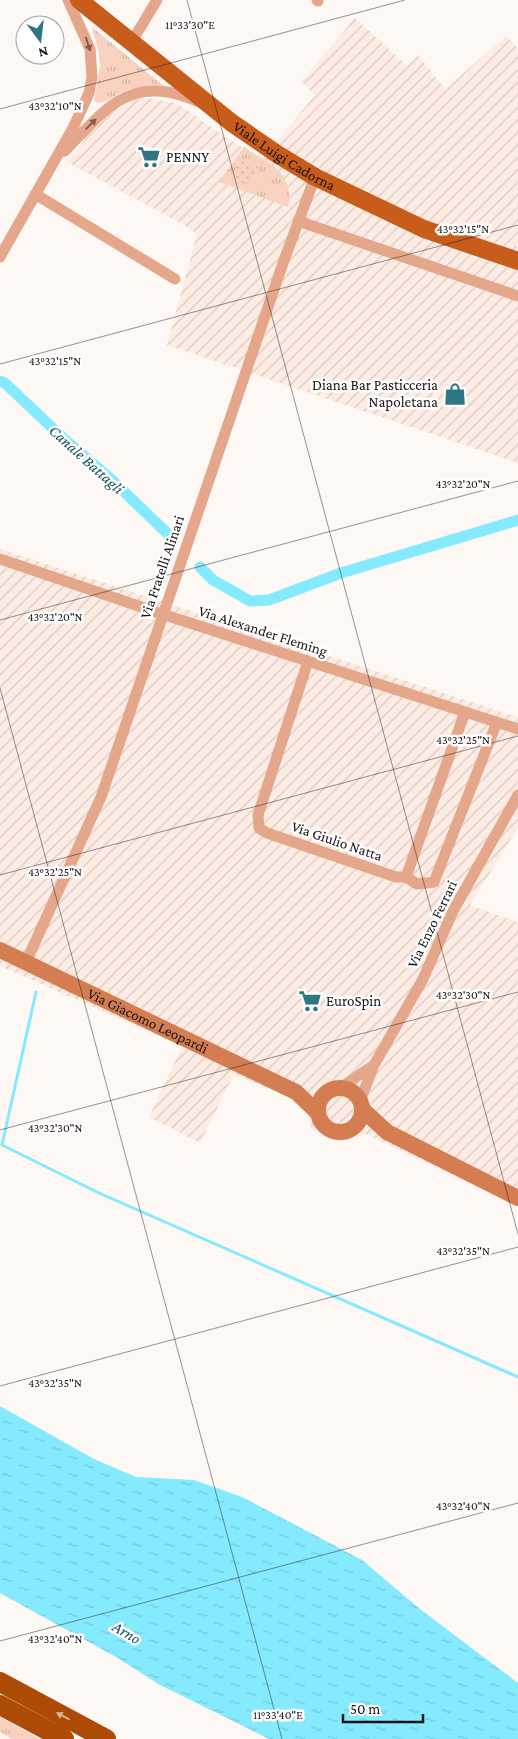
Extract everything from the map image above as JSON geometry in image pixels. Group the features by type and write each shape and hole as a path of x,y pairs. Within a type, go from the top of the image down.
{"highway":[{"path":"0,1682 106,1739"},
{"path":"0,1705 64,1739"}],"main road":[{"name":"Viale Luigi Cadorna","path":"79,0 131,44 232,123 315,177 424,229 518,261"}],"street":[{"path":"0,257 83,107 92,77 90,49 68,0"},
{"path":"131,44 157,0"},
{"path":"47,174 69,146 106,109 128,96 141,92 156,91 180,95 209,105"},
{"name":"Via Fratelli Alinari","path":"26,962 101,797 162,614 298,221 315,177"},
{"path":"35,194 176,279"},
{"path":"298,221 518,296"},
{"name":"Via Alexander Fleming","path":"0,558 162,614 518,729"},
{"name":"Via Giulio Natta","path":"308,661 258,814 259,828 266,833 396,877 406,877"},
{"path":"465,712 406,877 417,884 434,882 497,722"},
{"name":"Via Enzo Ferrari","path":"361,1105 374,1065 422,979 453,911 518,795"},
{"name":"Via Giacomo Leopardi","path":"0,950 296,1092 318,1113 320,1119 329,1129 342,1132 354,1127 387,1132 518,1198"},
{"path":"318,1113 320,1101 374,1065"},
{"name":"Via Giacomo Leopardi","path":"296,1092 334,1090 352,1092 361,1105 387,1132"},
{"path":"354,1127 359,1122 361,1105"}],"shaded area":[{"path":"355,18 407,66 418,55 445,89 506,36 518,48 518,243 516,245 518,247 518,463 167,345 197,234 67,162 93,126 116,109 137,99 146,98 172,102 181,106 227,138 262,159 315,95 301,82"},
{"path":"0,549 518,717 518,828 470,905 518,922 518,1206 366,1134 339,1142 311,1128 306,1105 234,1074 200,1143 149,1117 182,1046 0,966"}],"green space":[{"path":"92,27 165,87 133,89 122,92 104,102 97,103 94,100 100,67 99,54"},
{"path":"244,147 278,170 284,177 288,186 288,207 219,182"},
{"path":"242,158 260,168 249,185 232,175"},
{"path":"0,1717 40,1739 12,1739 0,1732"}],"water":[{"name":"Arno","path":"0,1406 94,1459 136,1477 194,1480 242,1497 362,1560 420,1609 518,1683 518,1739 269,1739 160,1685 116,1657 0,1593"}],"waterway":[{"name":"Canale Battagli","path":"0,381 5,383 64,439 112,480 172,538"},
{"path":"200,567 213,580 250,601 269,600 341,573 518,520"},
{"path":"36,992 2,1145 99,1193 518,1377"}],"place":[{"name":"PENNY","path":"149,157"},
{"name":"Diana Bar Pasticceria Napoletana","path":"455,394"},
{"name":"EuroSpin","path":"310,1001"}]}
